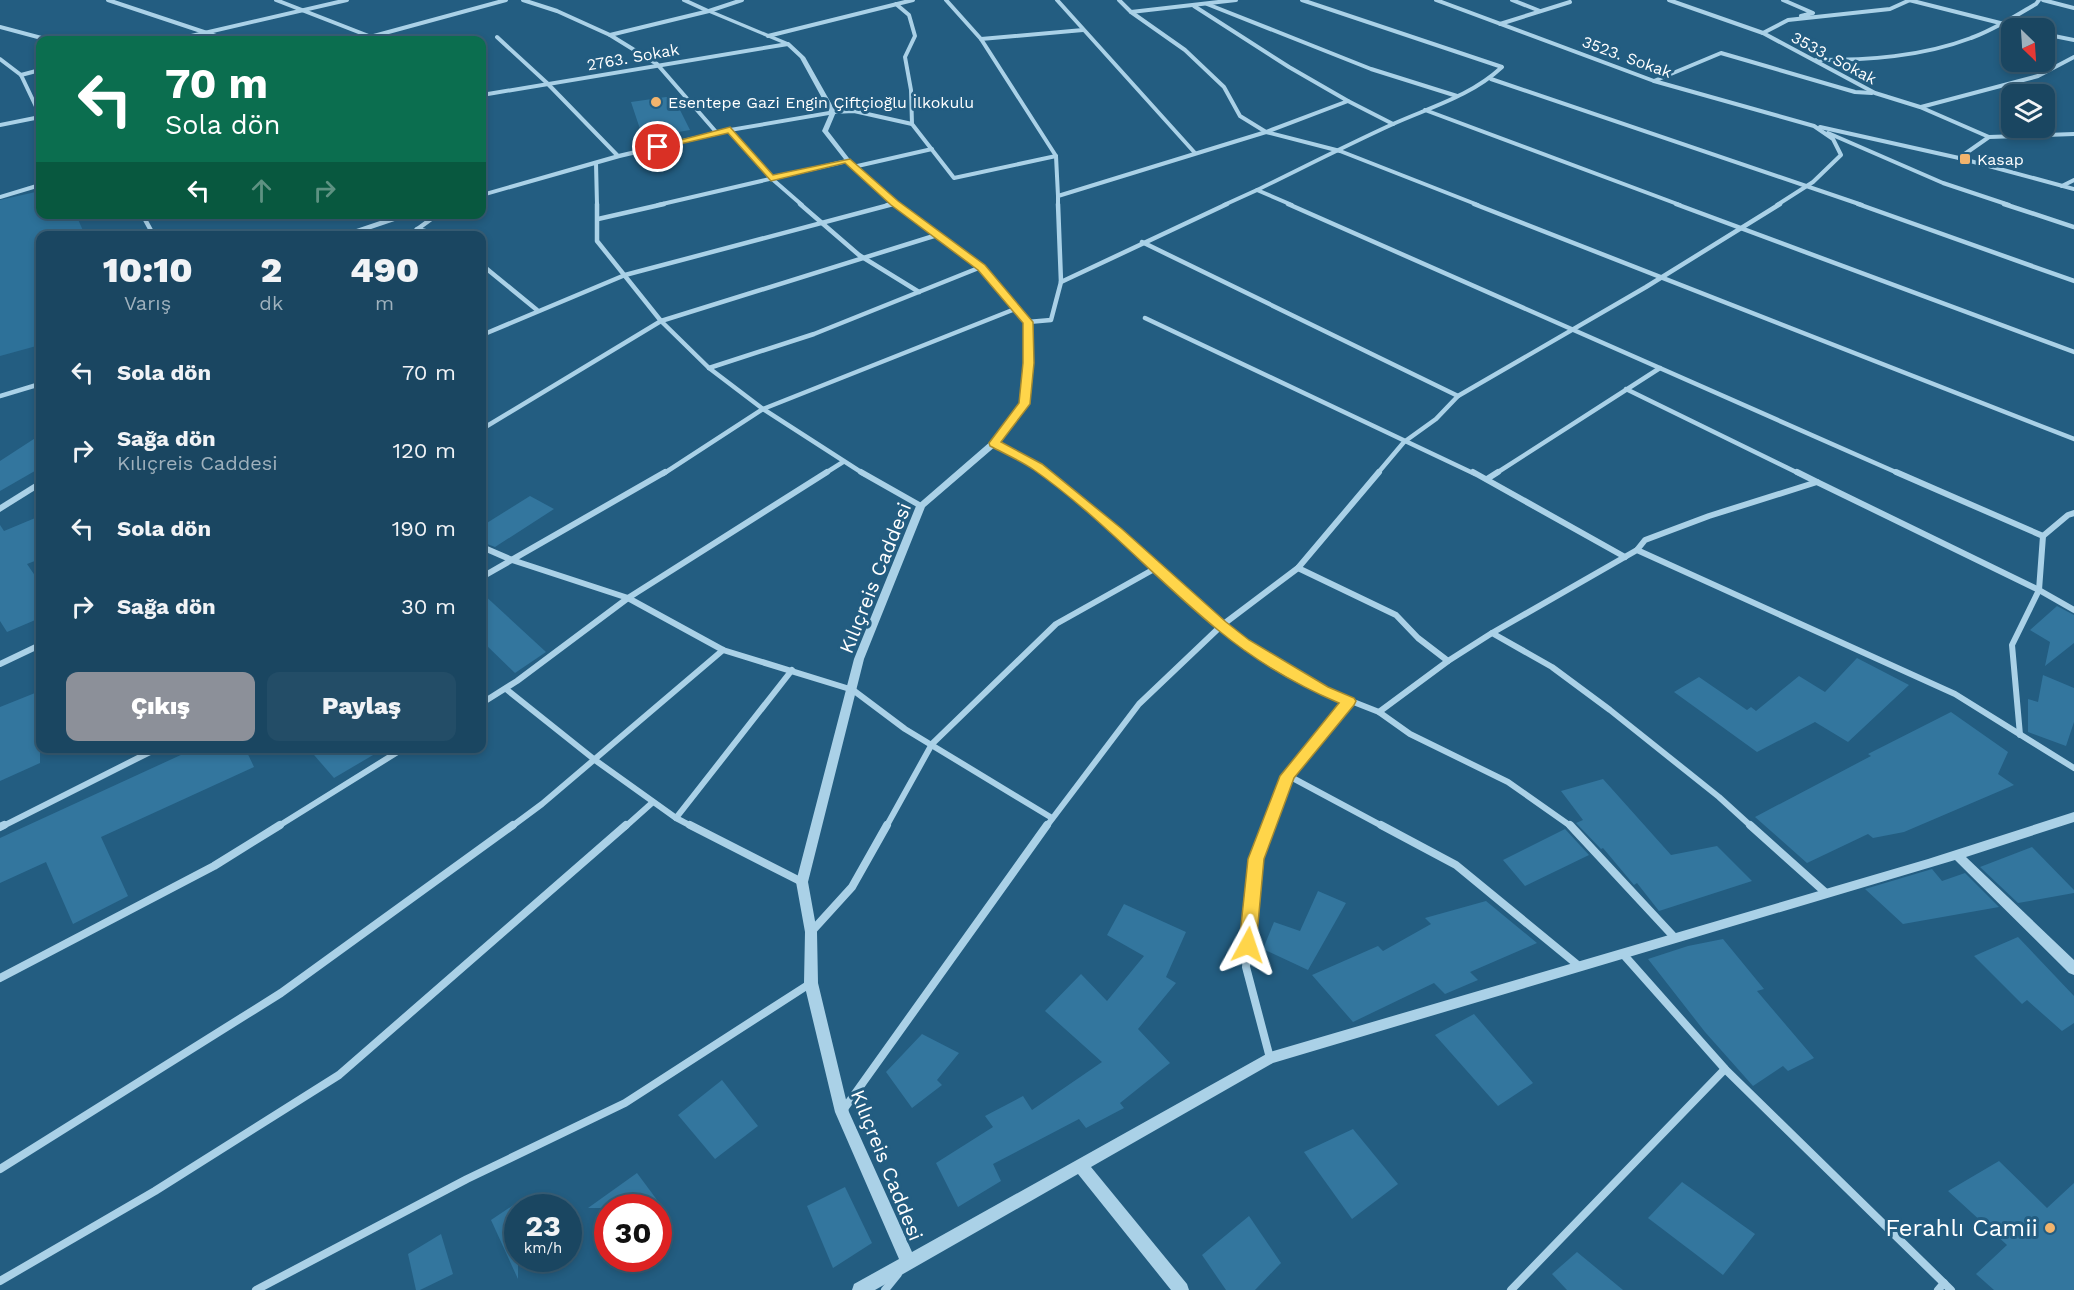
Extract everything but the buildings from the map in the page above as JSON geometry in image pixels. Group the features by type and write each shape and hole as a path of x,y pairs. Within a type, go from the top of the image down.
{"street":[{"path":"108,0 218,36"},
{"path":"276,0 369,36"},
{"path":"192,36 347,0"},
{"path":"496,0 505,1"},
{"path":"523,0 557,11 610,35 657,64 717,133"},
{"path":"684,0 788,44 802,57 832,112 825,131 850,164 895,203 981,267 1028,322 1051,320 1061,282 1056,156 1037,130 981,39 946,0"},
{"path":"610,35 709,11 742,0"},
{"path":"768,36 913,0"},
{"path":"1057,0 1194,153"},
{"path":"1119,0 1131,12 1185,50 1224,87 1240,116 1266,132 1340,151 2074,439"},
{"path":"1131,12 1236,0"},
{"path":"1061,282 1393,124 1457,96 1491,79 1502,67 1302,0"},
{"name":"3523. Sokak","path":"1436,0 1654,81 1814,126"},
{"path":"1512,0 1540,11"},
{"path":"1499,25 1570,2 1564,0"},
{"name":"3533. Sokak","path":"1669,0 1763,33 1875,93 1920,107 1989,136"},
{"path":"1763,33 1784,20 1813,13 1783,0"},
{"path":"1797,17 1805,19 1890,9 1910,0 2000,24"},
{"path":"1813,60 1854,60 1912,55 1969,39 2041,0 2074,8"},
{"path":"376,36 505,1"},
{"path":"896,4 909,15 915,36 905,57 911,90 912,124 954,178 1056,156"},
{"path":"1207,4 1371,69 1457,96"},
{"path":"1194,6 1288,67 1393,124"},
{"path":"0,27 36,36"},
{"path":"981,39 1083,30"},
{"path":"2055,36 2074,40"},
{"path":"497,37 547,83 618,156"},
{"name":"2763. Sokak","path":"486,94 788,44"},
{"path":"1654,81 1720,53 1855,92 1875,93"},
{"path":"1920,107 2038,76 2074,57"},
{"path":"0,59 21,75 36,107"},
{"path":"21,75 36,71"},
{"path":"1491,79 1806,185 2074,281"},
{"path":"1058,196 1266,132 1348,101"},
{"path":"1425,110 2074,352"},
{"path":"486,194 618,156 730,130 832,112 854,111 912,124"},
{"path":"0,126 36,117"},
{"path":"1814,126 1943,183 2074,227"},
{"path":"1814,126 1843,130 1959,158 2074,189"},
{"path":"730,130 771,178 864,259 919,292"},
{"path":"842,1112 1052,818 1139,704 1221,626 1298,568 1404,442 1436,419 1458,396 1665,277 1832,167 1841,155 1833,139 1825,131"},
{"path":"1959,158 1989,136 2074,134"},
{"path":"598,219 771,178 932,149"},
{"path":"596,163 597,241 661,321 709,368 763,409 843,462 921,506"},
{"path":"2061,186 2074,180"},
{"path":"0,197 36,186"},
{"path":"1257,190 1575,328 1785,425 2043,536"},
{"path":"486,333 625,275 895,203"},
{"path":"356,231 390,219"},
{"path":"414,231 431,219"},
{"path":"417,229 425,231"},
{"path":"486,427 661,321 937,235"},
{"path":"1142,242 1458,396"},
{"path":"709,368 814,334 981,267"},
{"path":"486,269 537,310"},
{"path":"486,575 647,484 763,409 1015,309"},
{"path":"1145,318 1404,442 1487,479 1625,557"},
{"name":"Kılıçreis Caddesi","path":"908,1262 842,1112 811,983 812,932 802,882 853,690 859,659 921,506 994,443 1024,404 1029,363 1028,322"},
{"path":"1487,479 1660,368"},
{"path":"0,396 36,385"},
{"path":"1626,389 2039,590 2074,610"},
{"path":"994,443 1038,467 1117,532 1221,626 1244,643 1323,690 1379,712 1410,734 1508,782 1569,824 1675,938"},
{"path":"486,701 506,689 628,598 843,462"},
{"path":"1379,712 1448,661 1492,633 1625,557 1645,540 1709,516 1816,482"},
{"path":"0,509 36,486"},
{"path":"2020,735 2012,645 2039,590 2043,536 2074,513"},
{"path":"486,549 512,560 628,598 723,650 853,690 905,729 1052,818"},
{"path":"1636,550 1955,694 2074,768"},
{"path":"812,932 852,887 932,744 1056,624 1156,568"},
{"path":"1298,568 1396,615 1418,638 1448,661"},
{"path":"1492,633 1552,667 1610,710 1719,797 1826,893"},
{"path":"0,664 36,647"},
{"path":"0,1168 24,1156 281,993 542,804 723,650"},
{"path":"676,818 792,670"},
{"path":"506,689 595,760 676,818 802,882"},
{"path":"1270,1058 1246,967 1256,859 1287,776 1348,701"},
{"path":"0,826 148,753"},
{"path":"0,978 214,866 396,753"},
{"path":"1287,776 1456,865 1580,967"},
{"path":"0,1281 155,1191 339,1075 653,802"},
{"path":"860,1290 1270,1058 1957,855 2074,818"},
{"path":"1957,855 2074,969"},
{"path":"1623,954 1725,1069 1944,1288"},
{"path":"256,1290 467,1179 625,1103 811,983"},
{"path":"1511,1290 1725,1069"},
{"path":"1081,1166 1181,1290"},
{"path":"885,1290 908,1262"}],"shaded area":[{"path":"36,192 36,219 78,219 83,231 36,231 36,346 0,356 0,200"}],"place":[{"name":"Esentepe Gazi Engin Çiftçioğlu İlkokulu","path":"656,102"},
{"name":"Kasap","path":"1965,159"},
{"name":"Ferahlı Camii","path":"2050,1228"}],"route":[{"path":"658,147 730,130 771,178 847,160 895,203 981,267 1028,322 1029,363 1024,404 994,443 1038,467 1117,532 1221,626 1244,643 1323,690 1348,701 1287,776 1256,859 1248,945"}]}
